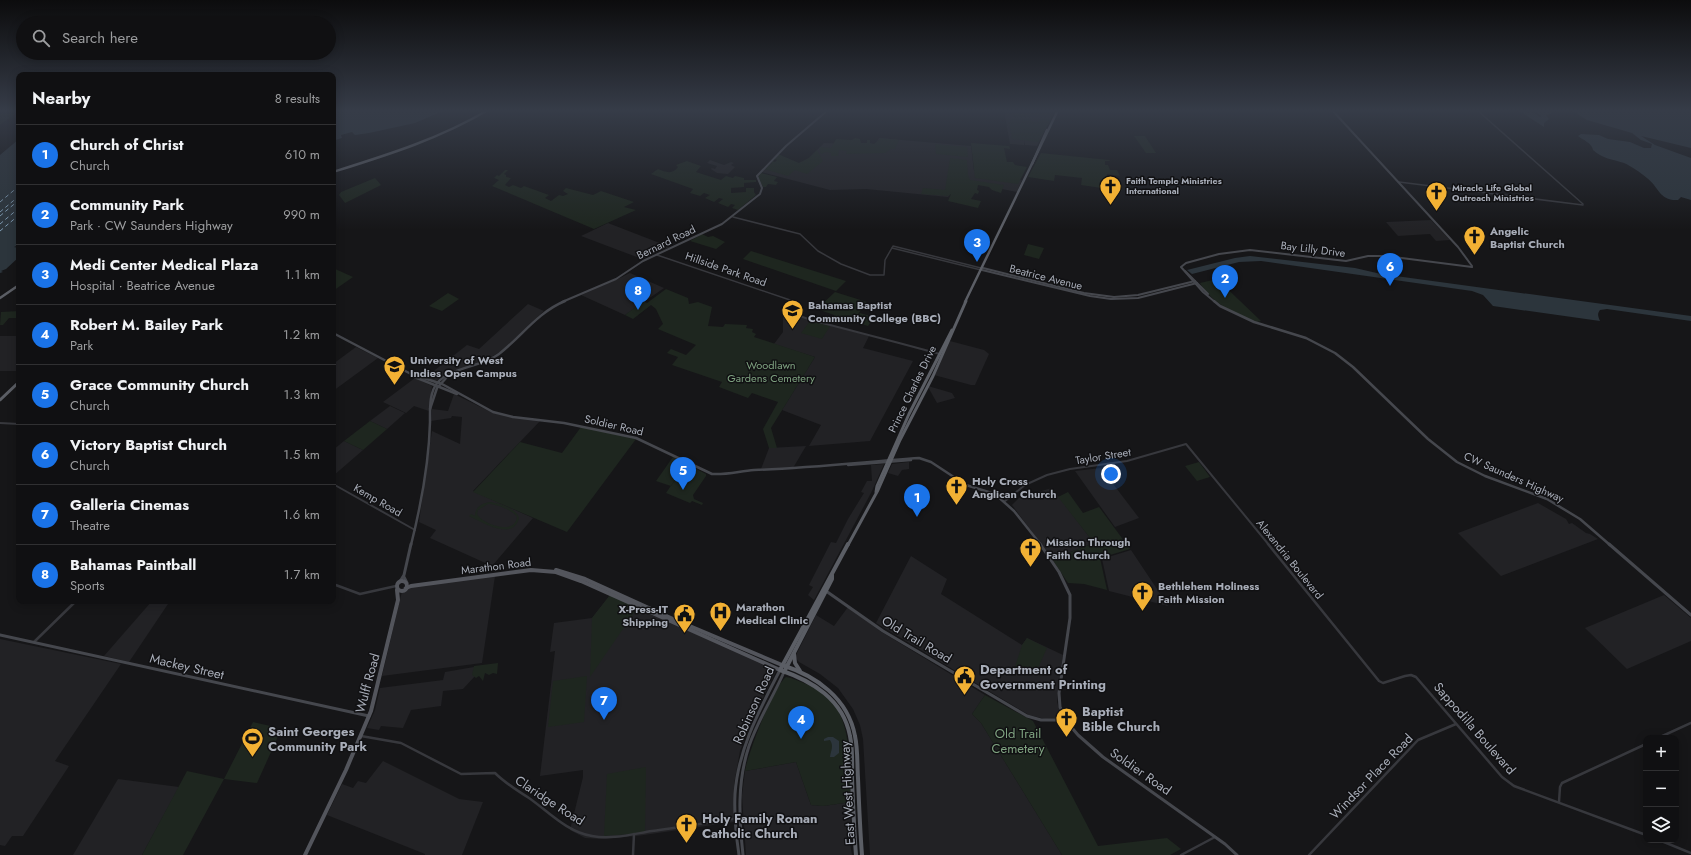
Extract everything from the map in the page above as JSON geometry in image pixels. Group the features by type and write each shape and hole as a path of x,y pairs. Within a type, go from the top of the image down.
{"highway":[{"path":"336,171 376,160 402,150"},
{"name":"Prince Charles Drive","path":"890,461 909,414 941,354 1039,150"},
{"path":"0,298 16,287"},
{"path":"0,400 16,385"},
{"name":"Robinson Road","path":"782,671 878,490 890,461"},
{"name":"Robinson Road","path":"784,666 796,649 825,590"},
{"path":"796,649 794,663 801,672"},
{"name":"East West Highway","path":"784,666 801,672 825,685 846,710 852,722 856,741 862,855"},
{"name":"East West Highway","path":"782,671 808,681 822,690 835,703 846,722 851,744 856,855"}],"main road":[{"name":"Bernard Road","path":"437,384 447,377 498,355 554,305 616,278 643,261 722,224 757,197 762,191 762,186 757,178 761,171 782,150"},
{"path":"1369,150 1399,182"},
{"name":"Bay Lilly Drive","path":"1183,270 1182,266 1186,263 1228,252 1250,250 1343,261 1370,256 1386,256 1472,267 1458,247 1399,182"},
{"name":"Beatrice Avenue","path":"982,269 1090,296 1111,299 1138,298 1195,282"},
{"name":"CW Saunders Highway","path":"1183,270 1222,306 1254,322 1306,338 1335,353 1353,367 1428,439 1447,455 1485,476 1533,493 1572,513 1594,529 1691,615"},
{"name":"Soldier Road","path":"336,335 411,374 412,376 437,384 492,412 503,415 556,421 636,438 712,474 722,475 752,470 792,469 919,460 933,464 966,485 991,492 1005,501 1059,572 1069,591 1070,610 1059,701 1067,720 1086,743 1103,757 1215,837 1237,855"},
{"path":"397,587 404,575 415,530 429,454 430,409 437,384"},
{"name":"Marathon Road","path":"782,671 630,604 586,582 556,572 541,570 521,571 411,586 400,591 397,587 404,582 419,583 535,568 564,571 739,648 784,666"},
{"path":"404,575 407,583 406,589"},
{"name":"Wulff Road","path":"304,855 361,736 369,716 398,600 397,587"},
{"name":"Wulff Road","path":"398,600 406,589"},
{"name":"Old Trail Road","path":"825,590 888,634 1010,707 1038,720 1067,720"},
{"name":"Mackey Street","path":"0,635 369,716"},
{"name":"Robinson Road","path":"739,855 738,819 740,787 749,747 782,671"},
{"name":"Robinson Road","path":"738,819 743,855"}],"street":[{"path":"1399,182 1583,204 1522,150"},
{"name":"Beatrice Avenue","path":"732,217 800,234 818,250 833,259 868,275 884,275 885,260 892,247 982,269"},
{"name":"Hillside Park Road","path":"656,255 790,300 783,310 811,320 941,354"},
{"path":"0,423 16,424"},
{"name":"Taylor Street","path":"1005,501 1025,485 1047,475 1073,469 1128,462 1186,444"},
{"name":"Alexandria Boulevard","path":"1186,444 1381,682"},
{"name":"Kemp Road","path":"336,486 415,530"},
{"path":"336,585 360,594 397,587"},
{"path":"34,642 73,604"},
{"name":"Sappodilla Boulevard","path":"1381,682 1411,675 1416,677 1508,782 1514,786 1643,834"},
{"path":"1665,735 1691,723"},
{"name":"Windsor Place Road","path":"1309,855 1418,740 1456,724"},
{"name":"Claridge Road","path":"361,736 401,743 461,774 495,773 500,776 509,786 576,831 587,835 604,837 634,834 738,819"},
{"path":"1559,802 1560,785 1563,782 1643,745"},
{"path":"633,855 634,834"},
{"path":"1181,855 1215,837"},
{"path":"1666,843 1691,853"}],"shaded area":[{"path":"6,150 16,150 16,246 14,247 16,247 16,260 0,273 0,155"},
{"path":"817,150 971,150 974,171 1022,180 1017,192 972,183 954,190 948,197 866,189 830,190 761,172 767,166 789,173 799,163 809,158"},
{"path":"1593,150 1669,150 1691,158 1691,200 1681,197 1678,200 1672,200 1663,196 1651,182 1630,166 1600,155"},
{"path":"710,160 724,165 731,162 734,163 731,165 735,167 728,174 717,173 711,169 715,169 717,166 707,163"},
{"path":"1431,220 1450,240 1436,241 1430,234 1398,236 1386,222"},
{"path":"608,223 670,247 642,259 581,236"},
{"path":"1250,256 1355,268 1381,274 1691,316 1691,321 1607,309 1599,311 1598,315 1600,321 1493,306 1483,295 1472,291 1261,261 1239,262 1192,274 1187,270 1235,258"},
{"path":"630,273 664,288 625,315 581,295 622,277"},
{"path":"528,304 544,311 502,351 478,364 449,373 434,382 426,377 467,345 479,349"},
{"path":"783,311 806,319 869,336 863,348 913,361 870,441 809,446 821,425 782,410 815,357 774,344 783,332"},
{"path":"0,336 16,336 16,371 0,371"},
{"path":"950,341 984,350 989,354 975,385 934,375"},
{"path":"356,347 378,358 336,389 336,362"},
{"path":"415,378 432,386 429,411 414,406 406,413 383,402"},
{"path":"928,386 952,393 955,398 937,403"},
{"path":"454,394 493,413 514,418 541,420 473,491 533,518 492,566 430,538 436,530 419,522 432,431 460,444 462,417 452,416 451,418 431,421 432,409 448,411"},
{"path":"390,406 405,413 387,429 370,421"},
{"path":"344,441 363,450 336,473 336,448"},
{"path":"806,446 793,468 761,469 769,448"},
{"path":"909,462 909,469 902,470 898,476 888,473 892,464"},
{"path":"884,464 872,491 814,600 808,595 813,587 809,585 831,542 836,543 848,519 864,493 861,492 867,481 872,481 871,465"},
{"path":"1101,468 1139,518 1115,527 1075,471"},
{"path":"1052,488 1094,543 1052,559 1012,505 1020,497"},
{"path":"1538,503 1566,519 1569,524 1572,523 1598,539 1501,576 1458,533"},
{"path":"1131,550 1168,606 1109,591 1102,559"},
{"path":"911,556 947,579 941,594 1022,645 1027,638 1063,655 1057,702 1062,718 1045,719 1029,715 876,623"},
{"path":"495,576 482,663 382,676 403,587"},
{"path":"611,594 777,669 752,721 740,751 734,784 734,822 637,836 602,839 585,838 570,830 583,777 583,770 540,776 555,651 550,652 554,623 592,618"},
{"path":"1664,595 1691,618 1691,641 1627,669 1585,628"},
{"path":"149,604 168,604 129,662 104,656"},
{"path":"848,607 880,631 985,695 972,714 981,723 1062,855 870,855 863,739 860,725 853,709 838,688 820,674 799,662 795,657 816,615 834,626"},
{"path":"0,639 121,664 55,761 69,766 23,836 12,836 5,846 0,845"},
{"path":"474,667 475,676 463,689 443,691 441,706 411,710 403,728 381,726 379,730 367,728 375,710 380,688 443,680 445,672"},
{"path":"833,737 839,741 839,753 834,757 830,757 832,746 830,740 824,741 824,739"},
{"path":"383,761 459,799 483,802 462,855 425,855 327,815 342,784 353,788 358,781 366,783"},
{"path":"796,762 811,805 823,806 851,802 850,843 852,855 746,855 742,796 745,771"},
{"path":"118,779 179,787 142,855 73,855"}],"green space":[{"path":"817,150 823,161 807,174 795,170 788,176 764,169 772,163 772,161 775,162 777,160 774,159 778,154 799,163 809,158"},
{"path":"819,150 890,150 885,153 846,154 847,151 839,150 838,156 831,156 831,153 826,152 821,154"},
{"path":"936,150 967,150 968,157 936,154"},
{"path":"972,150 1004,150 1007,162 1013,162 1015,165 1027,167 1018,184 975,178"},
{"path":"1144,150 1154,150 1156,153 1146,153"},
{"path":"1041,153 1109,160 1110,161 1105,161 1105,165 1108,165 1110,170 1117,170 1120,176 1107,174 1106,182 1117,183 1122,191 1081,185 1082,178 1055,175 1054,181 1028,177"},
{"path":"950,158 967,160 968,175 970,180 1004,185 1001,193 992,190 989,187 978,185 978,194 975,193 971,199 981,201 978,208 948,201 951,194 948,196 921,194 923,188 945,190"},
{"path":"687,161 701,166 696,172 721,180 726,176 733,178 735,176 744,178 744,180 756,180 756,182 744,183 744,187 731,188 731,193 746,192 746,188 754,188 756,195 738,210 732,208 735,205 731,204 728,207 718,203 723,199 719,198 714,202 705,198 710,195 704,193 700,196 690,193 693,189 651,174 658,169 671,172 676,170 678,167 676,165"},
{"path":"505,170 508,170 504,174 506,177 511,178 505,185 509,187 513,185 521,188 524,186 549,195 545,198 551,201 559,195 563,196 568,194 563,191 566,188 593,195 601,191 634,202 624,207 636,210 594,229 492,186 499,180 494,178 497,175 499,176"},
{"path":"761,173 777,177 774,181 778,182 776,185 768,184 766,187 763,187 758,177"},
{"path":"375,178 381,185 345,203 339,195 341,192"},
{"path":"702,234 708,237 713,236 725,242 716,249 690,241"},
{"path":"1028,244 1044,248 1039,259 1024,255"},
{"path":"751,251 846,281 836,291 743,259"},
{"path":"336,269 353,277 336,289"},
{"path":"1217,279 1261,321 1257,322 1233,312 1211,297 1200,283"},
{"name":"Woodlawn Gardens Cemetery","path":"666,289 688,298 689,304 698,302 712,307 708,326 723,327 725,324 747,325 746,328 753,329 752,332 756,334 754,337 815,357 771,428 777,448 769,448 763,429 778,402 752,393 748,398 719,387 722,382 672,365 678,357 667,353 671,349 686,355 696,345 658,329 663,324 656,309 651,305 633,319 625,315 644,301 647,303"},
{"path":"835,292 867,302 853,321 842,318 840,321 833,318 834,315 817,309"},
{"path":"448,293 459,299 442,311 429,306"},
{"path":"16,311 16,318 9,318 3,325 0,325 1,312"},
{"path":"860,313 874,317 868,326 854,322"},
{"path":"810,321 830,326 822,339 801,333"},
{"path":"370,421 387,429 363,450 344,441"},
{"path":"581,427 636,439 567,532 473,492 520,442 562,453"},
{"path":"673,457 706,474 693,495 694,499 703,503 702,505 692,501 690,503 666,493 671,486 656,481"},
{"path":"1199,462 1210,477 1197,481 1185,466"},
{"path":"1068,492 1083,513 1099,507 1130,549 1100,558 1107,590 1084,584 1068,583 1052,559 1094,543 1058,497"},
{"path":"490,502 503,505 515,512 519,518 516,525 510,529 497,528 489,526 469,516 471,514 475,516 476,510 482,504","holes":["488,504 500,506 515,514 517,517 515,523 511,526 505,527 491,524 480,518 477,514 478,510"]},
{"path":"610,595 638,607 590,677 592,618"},
{"path":"1027,638 1047,648 1035,675 1015,667 1022,645"},
{"path":"498,663 497,674 493,673 489,675 485,673 483,681 479,676 476,678 472,675 474,666"},
{"path":"587,676 584,722 548,727 553,681"},
{"path":"786,677 822,692 832,701 839,713 845,727 848,742 851,802 823,806 811,805 796,762 745,771 756,736 768,706"},
{"name":"Old Trail Cemetery","path":"985,695 1033,721 1098,846 1167,838 1181,849 1170,855 1062,855 981,723 972,714"},
{"name":"Saint Georges Community Park","path":"253,722 275,727 280,732 257,783 224,779"},
{"path":"646,767 645,833 604,836 607,774"},
{"path":"187,771 224,779 183,855 142,855"}],"ferry route":[{"path":"0,202 16,189"},
{"path":"0,212 16,199"},
{"path":"0,216 16,203"},
{"path":"0,224 16,211"},
{"path":"0,231 16,218"}],"place":[{"name":"Faith Temple Ministries International","path":"1110,206"},
{"name":"Miracle Life Global Outreach Ministries","path":"1436,212"},
{"name":"Angelic Baptist Church","path":"1475,256"},
{"name":"Medi Center Medical Plaza","path":"977,262"},
{"name":"Victory Baptist Church","path":"1390,286"},
{"name":"Community Park","path":"1225,298"},
{"name":"Bahamas Paintball","path":"638,310"},
{"name":"Bahamas Baptist Community College (BBC)","path":"792,330"},
{"name":"University of West Indies Open Campus","path":"395,386"},
{"name":"Grace Community Church","path":"683,490"},
{"name":"Holy Cross Anglican Church","path":"956,506"},
{"name":"Church of Christ","path":"917,517"},
{"name":"Mission Through Faith Church","path":"1031,568"},
{"name":"Bethlehem Holiness Faith Mission","path":"1142,612"},
{"name":"Marathon Medical Clinic","path":"721,632"},
{"name":"X-Press-IT Shipping","path":"684,634"},
{"name":"Department of Government Printing","path":"964,696"},
{"name":"Galleria Cinemas","path":"604,720"},
{"name":"Baptist Bible Church","path":"1067,738"},
{"name":"Robert M. Bailey Park","path":"801,739"},
{"name":"Saint Georges Community Park","path":"252,758"},
{"name":"Holy Family Roman Catholic Church","path":"686,844"}]}
